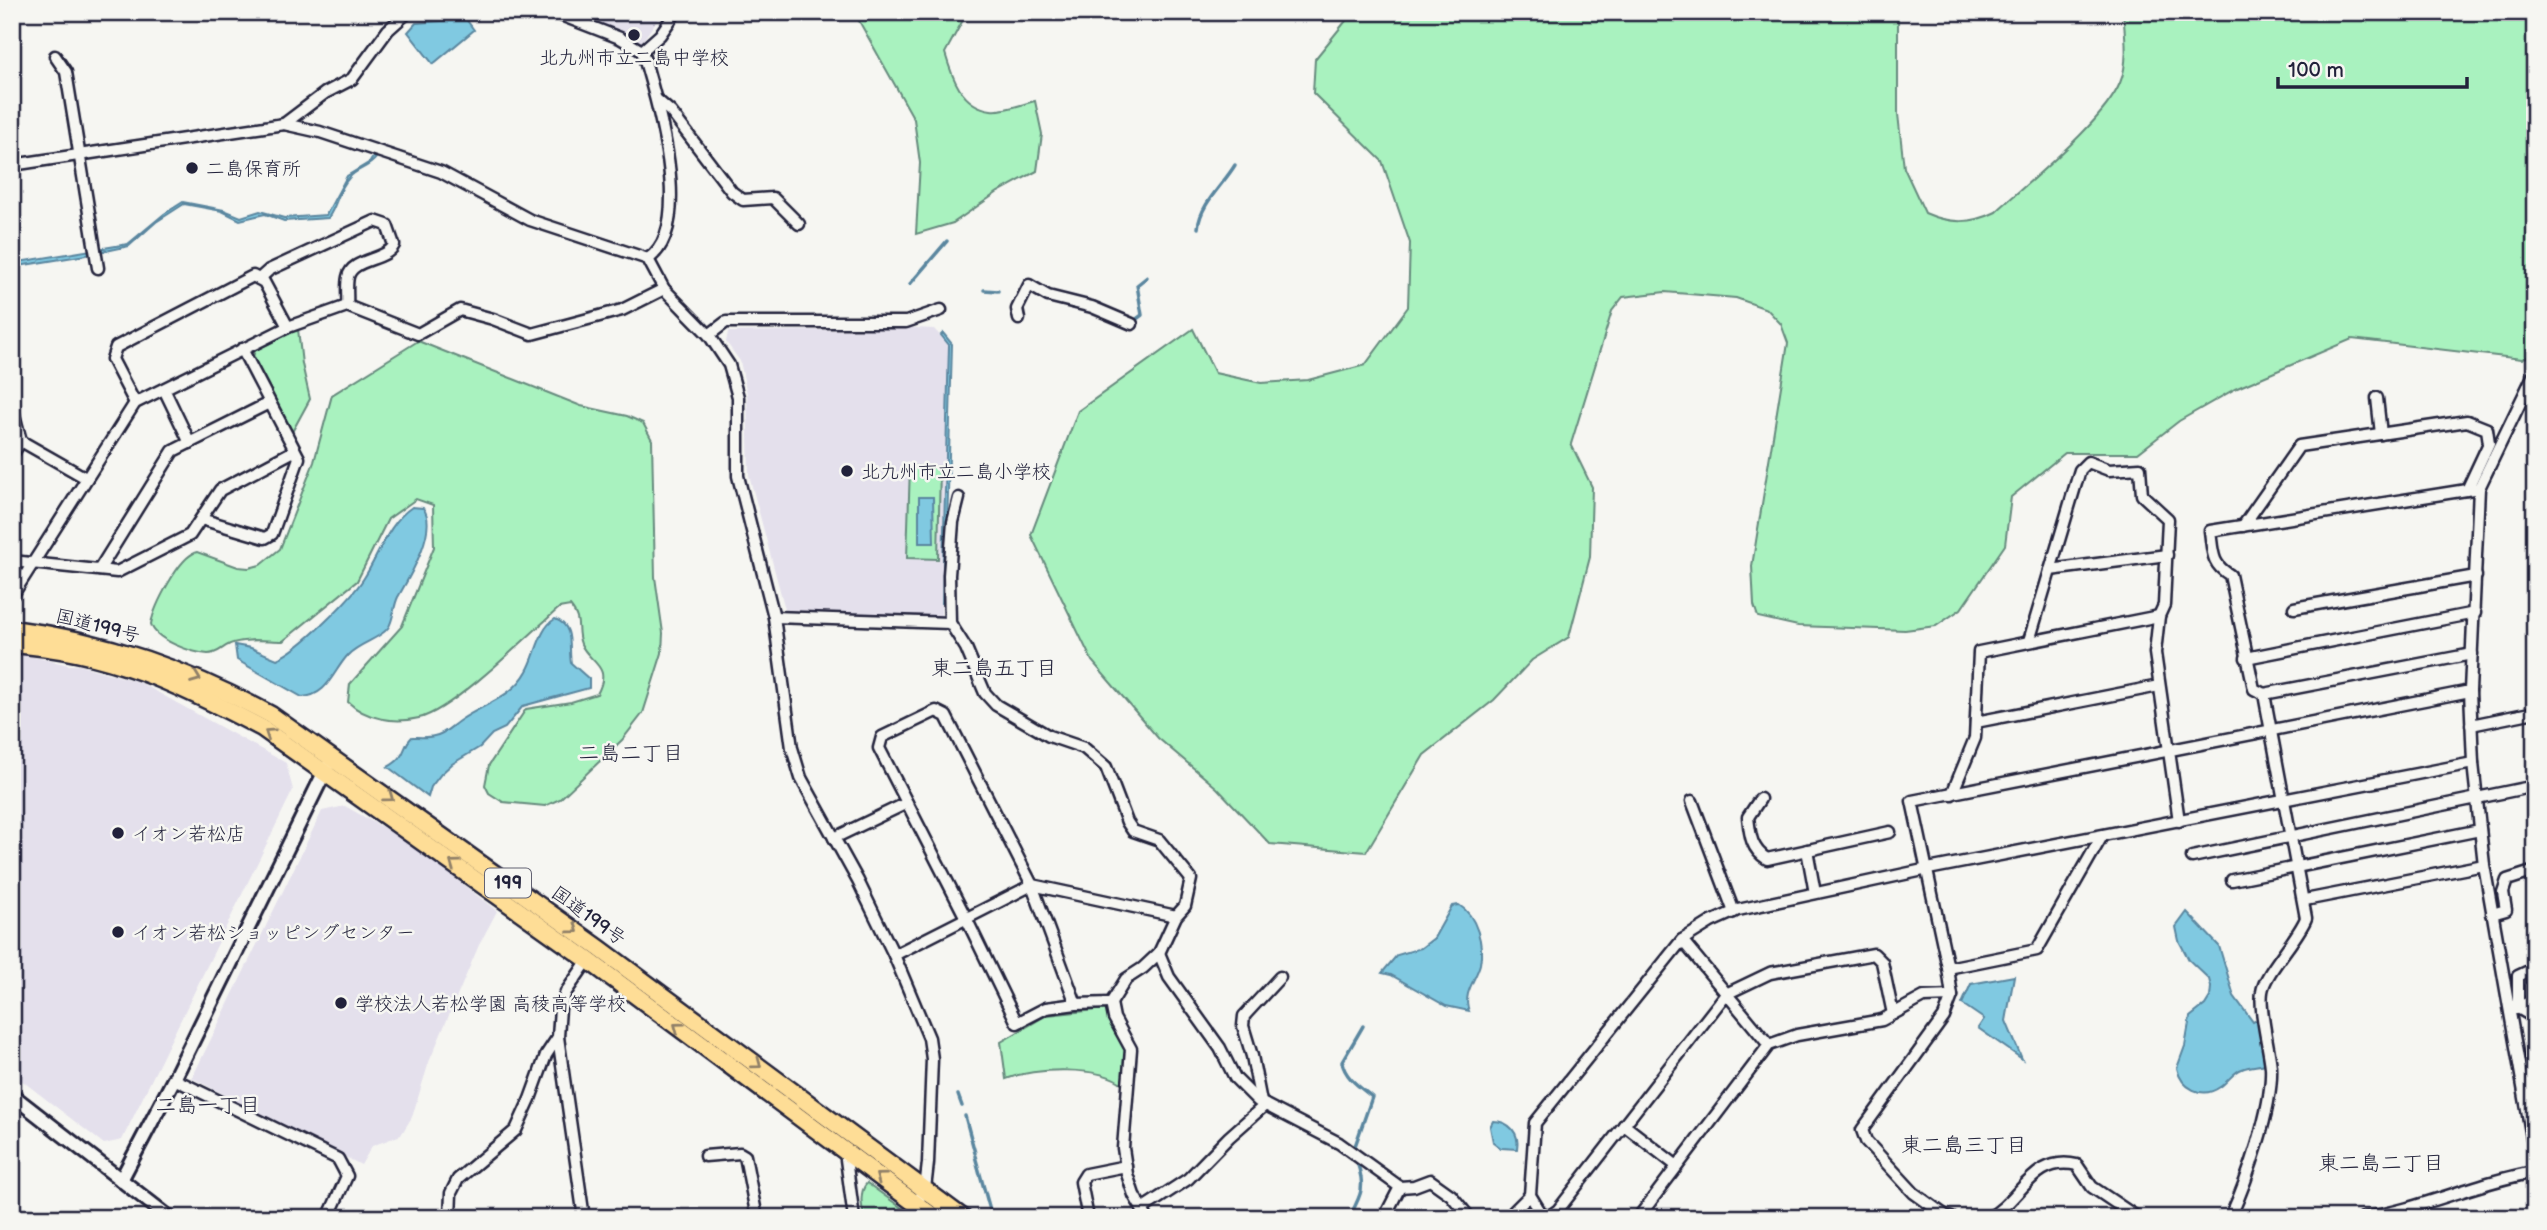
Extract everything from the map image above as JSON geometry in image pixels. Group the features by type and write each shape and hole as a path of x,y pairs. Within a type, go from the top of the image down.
{"highway":[{"name":"国道199号","path":"12,629 48,633 153,661 216,685 271,715 330,765 845,1151 915,1211 935,1218"},
{"name":"国道199号","path":"12,644 91,654 145,671 207,699 330,765 599,948 963,1218"}],"street":[{"path":"285,124 326,93 352,79 388,30 408,12"},
{"path":"553,12 620,38 642,51 657,99 671,177 668,228 659,252 648,260"},
{"path":"642,51 660,35 676,12"},
{"path":"55,56 66,72 98,268"},
{"path":"657,99 671,112 732,192 743,200 774,198 799,224"},
{"path":"12,164 285,124 320,132 441,172 530,220 648,260 664,289 709,335 729,365 738,397 738,476 774,617 792,748 801,778 858,881 894,955 929,1038 932,1059 925,1189 915,1211"},
{"path":"259,279 269,270 375,221 387,225 394,245 391,251 353,268 348,274 347,306"},
{"path":"135,403 112,359 116,346 253,276 264,282 288,327"},
{"path":"1019,319 1017,309 1029,285 1048,296 1092,307 1132,324"},
{"path":"12,596 135,403 288,327 347,306 418,334 460,310 533,334 622,310 664,289"},
{"path":"709,335 726,322 906,322 941,310"},
{"path":"201,519 265,538 272,534 299,458 242,349"},
{"path":"2535,372 2479,488 2470,691 2473,763 2484,865 2514,1010 2530,1105 2535,1155"},
{"path":"164,388 190,443"},
{"path":"2377,398 2381,434"},
{"path":"99,570 173,451 269,403"},
{"path":"12,407 21,441 86,478"},
{"path":"2243,526 2299,446 2467,421 2487,429 2489,443 2467,490"},
{"path":"12,455 21,441"},
{"path":"12,561 117,572 190,535 220,490 294,451"},
{"path":"2029,640 2080,470 2088,462 2109,470 2140,468 2142,495 2168,519 2164,605 2159,616 2155,653 2179,821"},
{"path":"2472,654 2264,694 2254,689 2230,575 2219,569 2214,561 2210,531 2479,488"},
{"path":"959,498 953,522 951,548 950,623 966,649 985,693 996,705 1049,736 1084,748 1106,767 1133,831 1159,840 1191,879 1185,906 1176,916 1159,953 1126,979 1111,1003 1114,1018 1131,1049 1123,1148 1134,1195 1145,1213 1188,1179 1263,1104"},
{"path":"2050,570 2167,555"},
{"path":"2294,608 2476,576"},
{"path":"2246,658 2474,612"},
{"path":"1952,794 1975,738 1979,652 2159,616"},
{"path":"774,617 950,623"},
{"path":"1976,722 2159,686"},
{"path":"1952,1218 1914,1193 1866,1141 1862,1130 1944,1017 1952,996 1912,801 2470,691"},
{"path":"2230,1218 2263,1123 2271,1091 2271,1067 2261,990 2277,962 2302,930 2306,918 2305,900 2264,694"},
{"path":"1076,1004 1032,885 946,716 936,711 882,737 879,748 967,918 1017,1023 1045,1008 1111,1003"},
{"path":"2471,725 2535,712"},
{"path":"1893,1014 1882,961 1874,954 1770,973 1726,994 1558,1210 1546,1218 1530,1195 1535,1122 1682,940 1711,922 1734,912 1928,869 2473,763"},
{"path":"121,1180 330,765"},
{"path":"2192,857 2535,786"},
{"path":"1760,799 1748,817 1756,853 1767,859 1890,832"},
{"path":"1692,800 1734,912"},
{"path":"834,838 907,803"},
{"path":"2232,880 2480,830"},
{"path":"1948,968 2037,950 2102,836"},
{"path":"1807,850 1815,893"},
{"path":"2305,900 2484,865"},
{"path":"2492,914 2506,910 2502,892 2507,880 2535,871"},
{"path":"894,955 1032,885 1176,916"},
{"path":"1682,940 1769,1045"},
{"path":"1159,953 1169,977 1205,1024 1235,1079 1244,1089 1263,1104 1339,1143 1400,1187 1414,1186 1430,1180 1451,1195 1470,1218"},
{"path":"584,1218 558,1037 563,1000 588,960"},
{"path":"2514,1010 2518,976 2535,968"},
{"path":"1263,1104 1243,1026 1244,1016 1280,977"},
{"path":"1637,1218 1769,1045 1797,1035 1882,1020 1924,997 1952,996"},
{"path":"2514,1010 2535,999"},
{"path":"2514,1010 2535,1018"},
{"path":"450,1218 451,1193 458,1179 516,1130 546,1055 558,1037"},
{"path":"174,1079 338,1160 347,1176 328,1218"},
{"path":"12,1096 170,1218"},
{"path":"1624,1125 1677,1166"},
{"path":"845,1151 854,1218"},
{"path":"705,1156 740,1153 745,1156 757,1218"},
{"path":"1988,1218 1998,1213 2027,1180 2043,1170 2066,1162 2077,1165 2092,1187 2138,1218"},
{"path":"1088,1218 1081,1182 1086,1174 1126,1166"},
{"path":"2363,1218 2394,1213 2506,1177 2535,1172"},
{"path":"1384,1218 1400,1187"},
{"path":"1511,1218 1514,1211 1530,1195"}],"shaded area":[{"name":"北九州市立二島中学校","path":"563,12 663,12 641,43"},
{"name":"北九州市立二島小学校","path":"934,329 949,345 941,617 786,613 749,475 747,394 740,361 726,342 728,332"},
{"name":"イオン若松ショッピングセンター","path":"26,655 79,665 139,682 286,763 293,790 122,1140 104,1144 12,1073 12,656"},
{"name":"学校法人若松学園 高稜高等学校","path":"345,806 407,841 497,911 479,945 429,1062 412,1117 401,1135 372,1146 361,1165 192,1078 322,811"}],"green space":[{"path":"854,12 976,12 963,20 945,53 951,71 965,97 981,107 1001,110 1035,101 1042,134 1037,171 998,192 953,223 916,234 920,163 914,119"},
{"path":"1353,12 1898,12 1898,114 1904,168 1925,213 1961,221 1978,219 1996,212 2099,115 2123,75 2126,48 2123,12 2535,12 2535,354 2522,359 2352,339 2235,389 2179,421 2138,453 2065,453 2011,497 2005,545 1961,609 1936,626 1905,630 1798,626 1758,617 1754,605 1752,566 1788,343 1781,324 1767,309 1736,298 1665,292 1623,297 1612,311 1571,444 1592,487 1590,557 1569,637 1532,660 1494,700 1424,755 1366,852 1270,844 1217,788 1158,738 1092,661 1031,535 1078,411 1193,329 1215,373 1261,383 1308,380 1365,365 1408,307 1410,243 1382,161 1313,93 1315,59"},
{"path":"298,329 310,399 292,432 253,357 255,350"},
{"path":"418,341 581,406 627,416 643,423 652,440 655,577 663,633 662,653 643,713 622,740 560,799 545,806 503,802 489,793 485,785 489,765 526,709 571,702 597,694 601,684 601,670 581,644 578,621 570,606 559,608 470,687 433,712 410,720 381,719 363,713 348,702 350,684 402,626 434,547 433,505 416,499 388,519 357,581 283,641 239,641 208,654 167,640 154,630 151,624 168,583 190,556 197,552 238,567 249,568 260,565 280,549 314,462 332,395"},
{"path":"910,466 940,467 938,559 907,558"},
{"path":"1106,1009 1128,1050 1124,1085 1100,1074 1067,1070 1033,1072 1006,1079 1001,1042 1047,1015"},
{"path":"867,1183 910,1214 907,1218 865,1218 862,1200"}],"water":[{"path":"466,19 474,30 433,64 408,32 416,23"},
{"path":"373,157 376,158 345,182 328,218 284,221 265,214 240,220 222,211 184,204 156,222 129,246 12,267 12,263 128,244 164,214 183,202 224,210 241,217 260,211 284,218 326,215 347,176 370,162"},
{"path":"943,333 952,344 945,603 942,603 949,345 941,335"},
{"path":"919,497 933,497 934,543 919,543"},
{"path":"412,507 423,508 427,517 425,540 398,597 390,625 380,635 348,655 324,687 311,696 302,697 237,660 235,645 251,648 277,659 311,635 357,587 390,530"},
{"path":"555,619 566,627 571,663 589,679 589,688 523,706 505,728 492,734 480,747 441,774 431,787 428,797 388,767 399,759 412,737 438,735 514,687 527,671 541,635"},
{"path":"1459,905 1475,923 1481,948 1480,964 1467,998 1469,1011 1446,1006 1391,975 1382,973 1397,955 1421,948 1434,938 1452,906"},
{"path":"2187,912 2219,946 2234,996 2253,1022 2259,1019 2265,1064 2239,1070 2220,1087 2206,1092 2193,1090 2188,1086 2177,1068 2185,1046 2190,1017 2205,1005 2210,997 2211,987 2209,979 2189,960 2179,941 2176,927"},
{"path":"2014,976 2006,1021 2022,1059 1978,1028 1984,1019 1962,1004 1971,984"},
{"path":"1493,1121 1504,1123 1512,1129 1517,1138 1517,1149 1501,1148 1493,1142 1490,1127"}],"waterway":[{"path":"1198,228 1207,203 1235,165"},
{"path":"910,284 947,241"},
{"path":"1134,321 1142,315 1137,285 1147,277"},
{"path":"984,290 998,291"},
{"path":"1354,1149 1372,1097 1350,1077 1342,1062 1363,1026"},
{"path":"958,1095 962,1106"},
{"path":"965,1116 975,1153"},
{"path":"975,1156 990,1210 987,1218"},
{"path":"1349,1218 1362,1185 1357,1162"}],"place":[{"name":"北九州市立二島中学校","path":"634,35"},
{"name":"二島保育所","path":"192,168"},
{"name":"北九州市立二島小学校","path":"847,471"},
{"name":"イオン若松店","path":"118,833"},
{"name":"イオン若松ショッピングセンター","path":"118,932"},
{"name":"学校法人若松学園 高稜高等学校","path":"341,1003"}],"district":[{"name":"東二島五丁目","path":"994,668"},
{"name":"二島二丁目","path":"631,753"},
{"name":"二島一丁目","path":"208,1105"},
{"name":"東二島三丁目","path":"1964,1145"},
{"name":"東二島二丁目","path":"2381,1163"}]}
